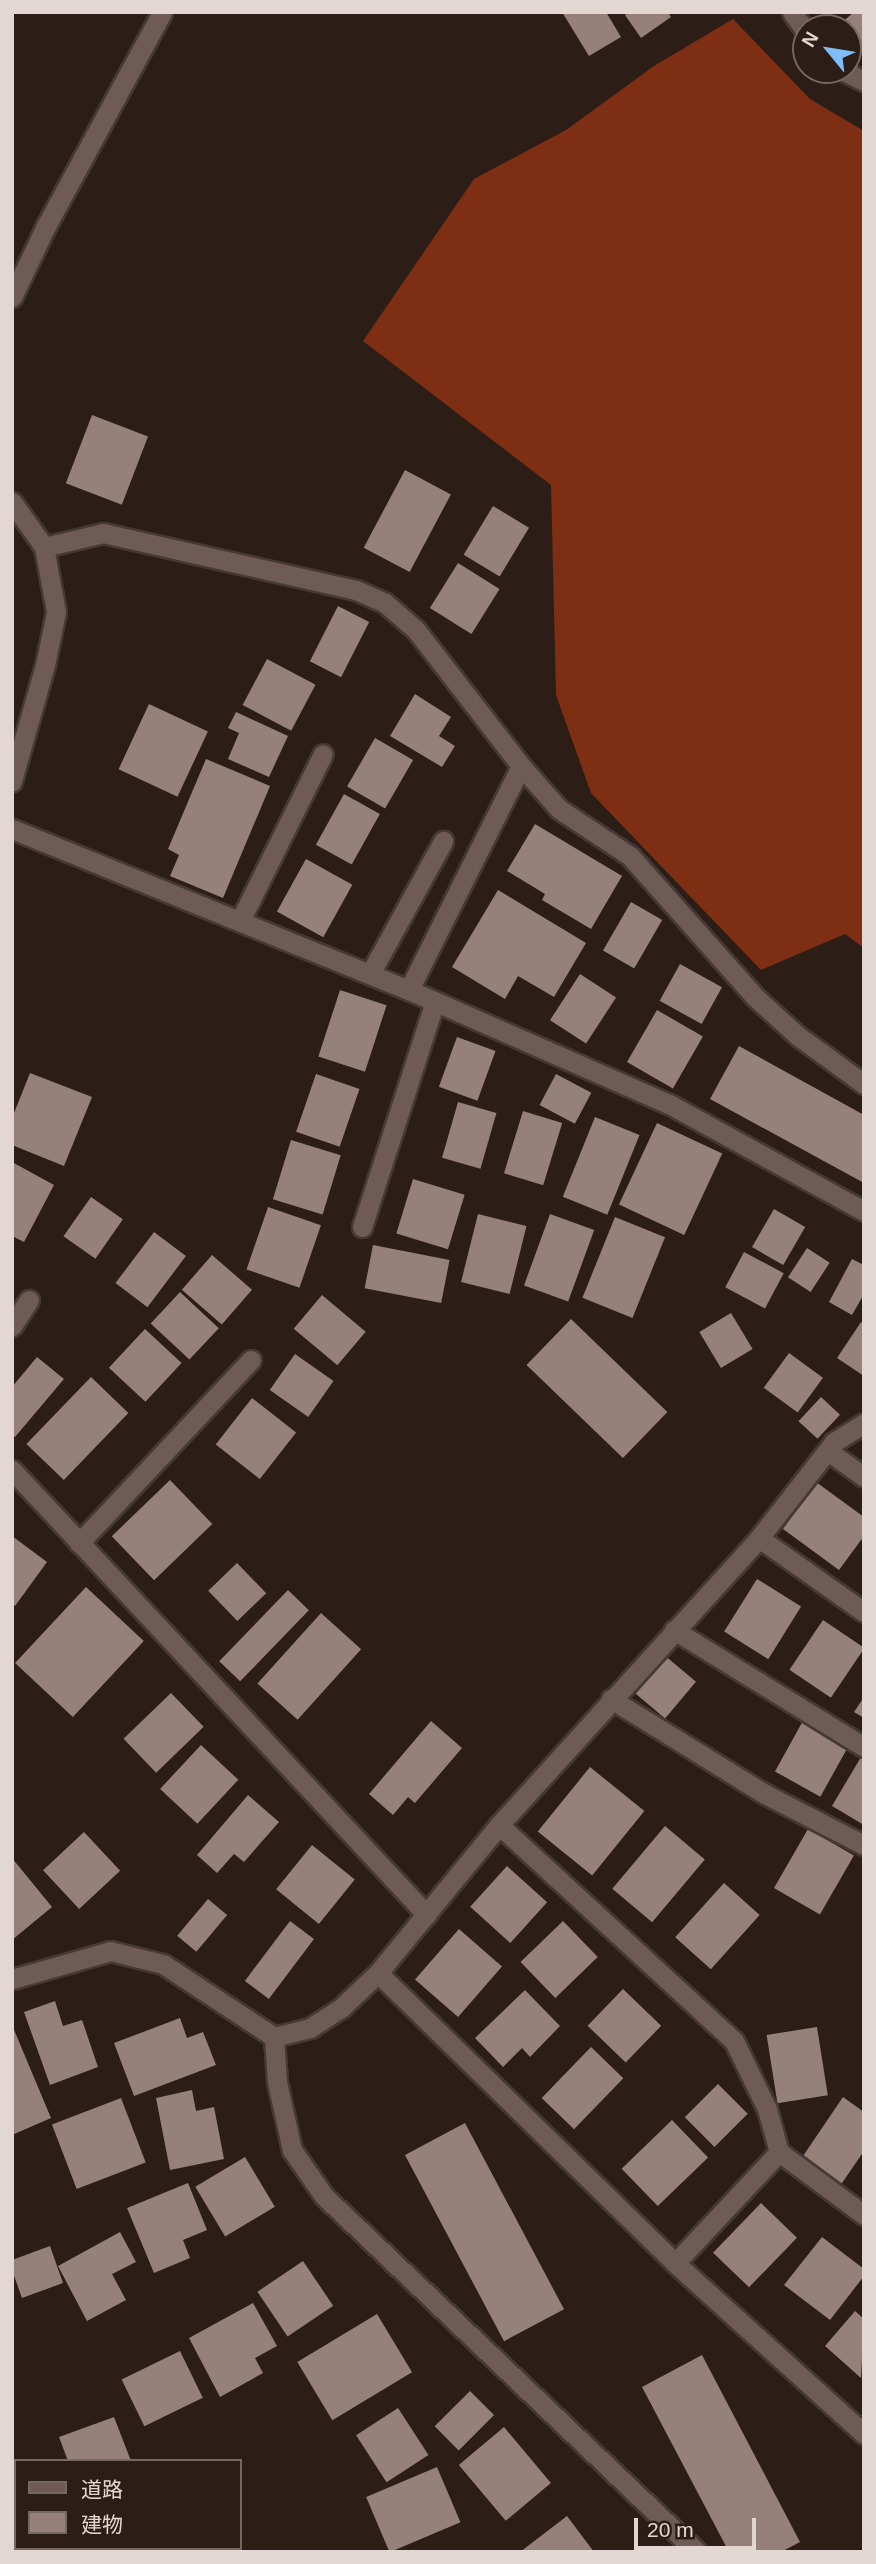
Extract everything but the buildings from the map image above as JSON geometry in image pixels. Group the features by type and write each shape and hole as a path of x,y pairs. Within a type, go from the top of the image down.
{"street":[{"path":"12,297 46,226 162,12"},
{"path":"12,502 44,547 56,612 45,665 12,781"},
{"path":"44,547 103,533 356,590 385,603 416,630 521,766 559,809 630,856 755,997 798,1036 864,1084"},
{"path":"240,921 323,754"},
{"path":"409,990 521,766"},
{"path":"12,829 409,990 669,1104 864,1211"},
{"path":"370,974 443,841"},
{"path":"362,1227 435,1002"},
{"path":"12,1325 29,1300"},
{"path":"79,1543 251,1360"},
{"path":"12,1979 110,1951 163,1964 274,2037 310,2028 341,2008 378,1973 499,1825 758,1538 834,1442 864,1423"},
{"path":"828,1451 864,1477"},
{"path":"12,1470 427,1915"},
{"path":"758,1538 864,1612"},
{"path":"674,1630 864,1747"},
{"path":"611,1699 765,1794 864,1845"},
{"path":"499,1825 734,2041 767,2109 779,2152 864,2215"},
{"path":"378,1973 675,2263 864,2434"},
{"path":"274,2037 277,2082 292,2150 324,2196 697,2552"},
{"path":"675,2263 779,2152"}],"shaded area":[{"path":"733,19 792,80 792,84 796,84 810,99 864,131 864,948 845,934 761,970 591,793 556,695 551,485 363,341 474,179 566,130 654,66"}]}
